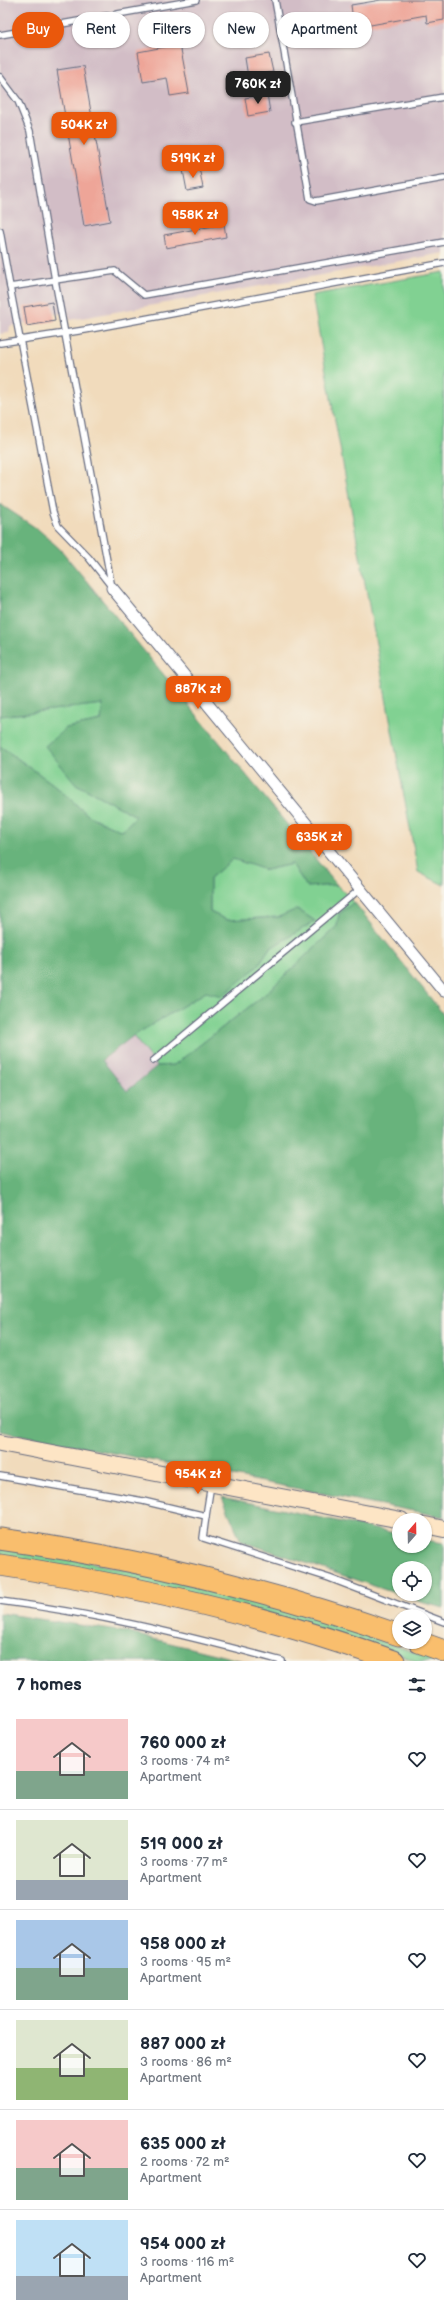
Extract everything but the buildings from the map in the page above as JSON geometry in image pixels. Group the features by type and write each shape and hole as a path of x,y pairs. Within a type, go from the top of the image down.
{"highway":[{"path":"0,1538 75,1550 184,1572 290,1600 392,1633"},
{"path":"0,1565 100,1582 195,1602 298,1630 394,1661"},
{"path":"432,1647 444,1651"}],"street":[{"path":"112,588 444,991"},
{"path":"0,1443 392,1518"},
{"path":"432,1526 444,1529"}],"lane":[{"path":"0,35 196,0"},
{"path":"275,0 310,199 316,201 444,178"},
{"path":"0,77 18,101 30,131 112,588"},
{"path":"296,122 444,97"},
{"path":"0,231 10,288 22,340 53,512 58,526 89,558 112,588"},
{"path":"10,288 115,271 144,295 444,242"},
{"path":"0,344 444,263"},
{"path":"153,1060 358,886"},
{"path":"0,1476 143,1501 206,1516"},
{"path":"211,1483 203,1538 329,1578 444,1622"},
{"path":"0,1601 96,1615 168,1630 282,1661"}],"shaded area":[{"path":"0,0 444,0 444,253 70,320 68,312 54,314 52,302 23,307 26,323 10,326 9,332 0,334"},
{"path":"133,1036 157,1066 127,1091 102,1061"}],"green space":[{"path":"444,272 444,885 418,872 312,295"},
{"path":"0,504 39,530 61,550 337,885 307,887 292,864 266,870 233,859 210,878 210,912 227,920 279,917 297,909 315,921 269,949 257,967 222,996 206,992 133,1036 102,1060 127,1091 157,1066 174,1065 263,996 337,926 339,914 354,902 444,1015 444,1517 432,1515 432,1513 423,1513 0,1431 0,746 53,784 89,816 122,831 136,816 76,784 45,746 66,728 101,721 103,704 0,716"},
{"path":"103,704 101,721 66,728 76,784 136,816 122,831 89,816 53,784 0,746 0,716"},
{"path":"233,859 266,870 292,864 307,887 337,885 354,902 339,914 337,926 263,996 174,1065 157,1066 133,1036 206,992 257,967 269,949 315,921 297,909 279,917 227,920 210,912 210,878"},
{"path":"222,1497 392,1533 392,1553 432,1553 432,1541 444,1543 444,1608 418,1601 432,1601 432,1561 392,1561 392,1592 241,1541"},
{"path":"0,1548 89,1562 271,1603 392,1645 392,1649 404,1649 439,1661 415,1661 388,1649 0,1557"},
{"path":"0,1613 125,1632 243,1661 0,1661"}]}
